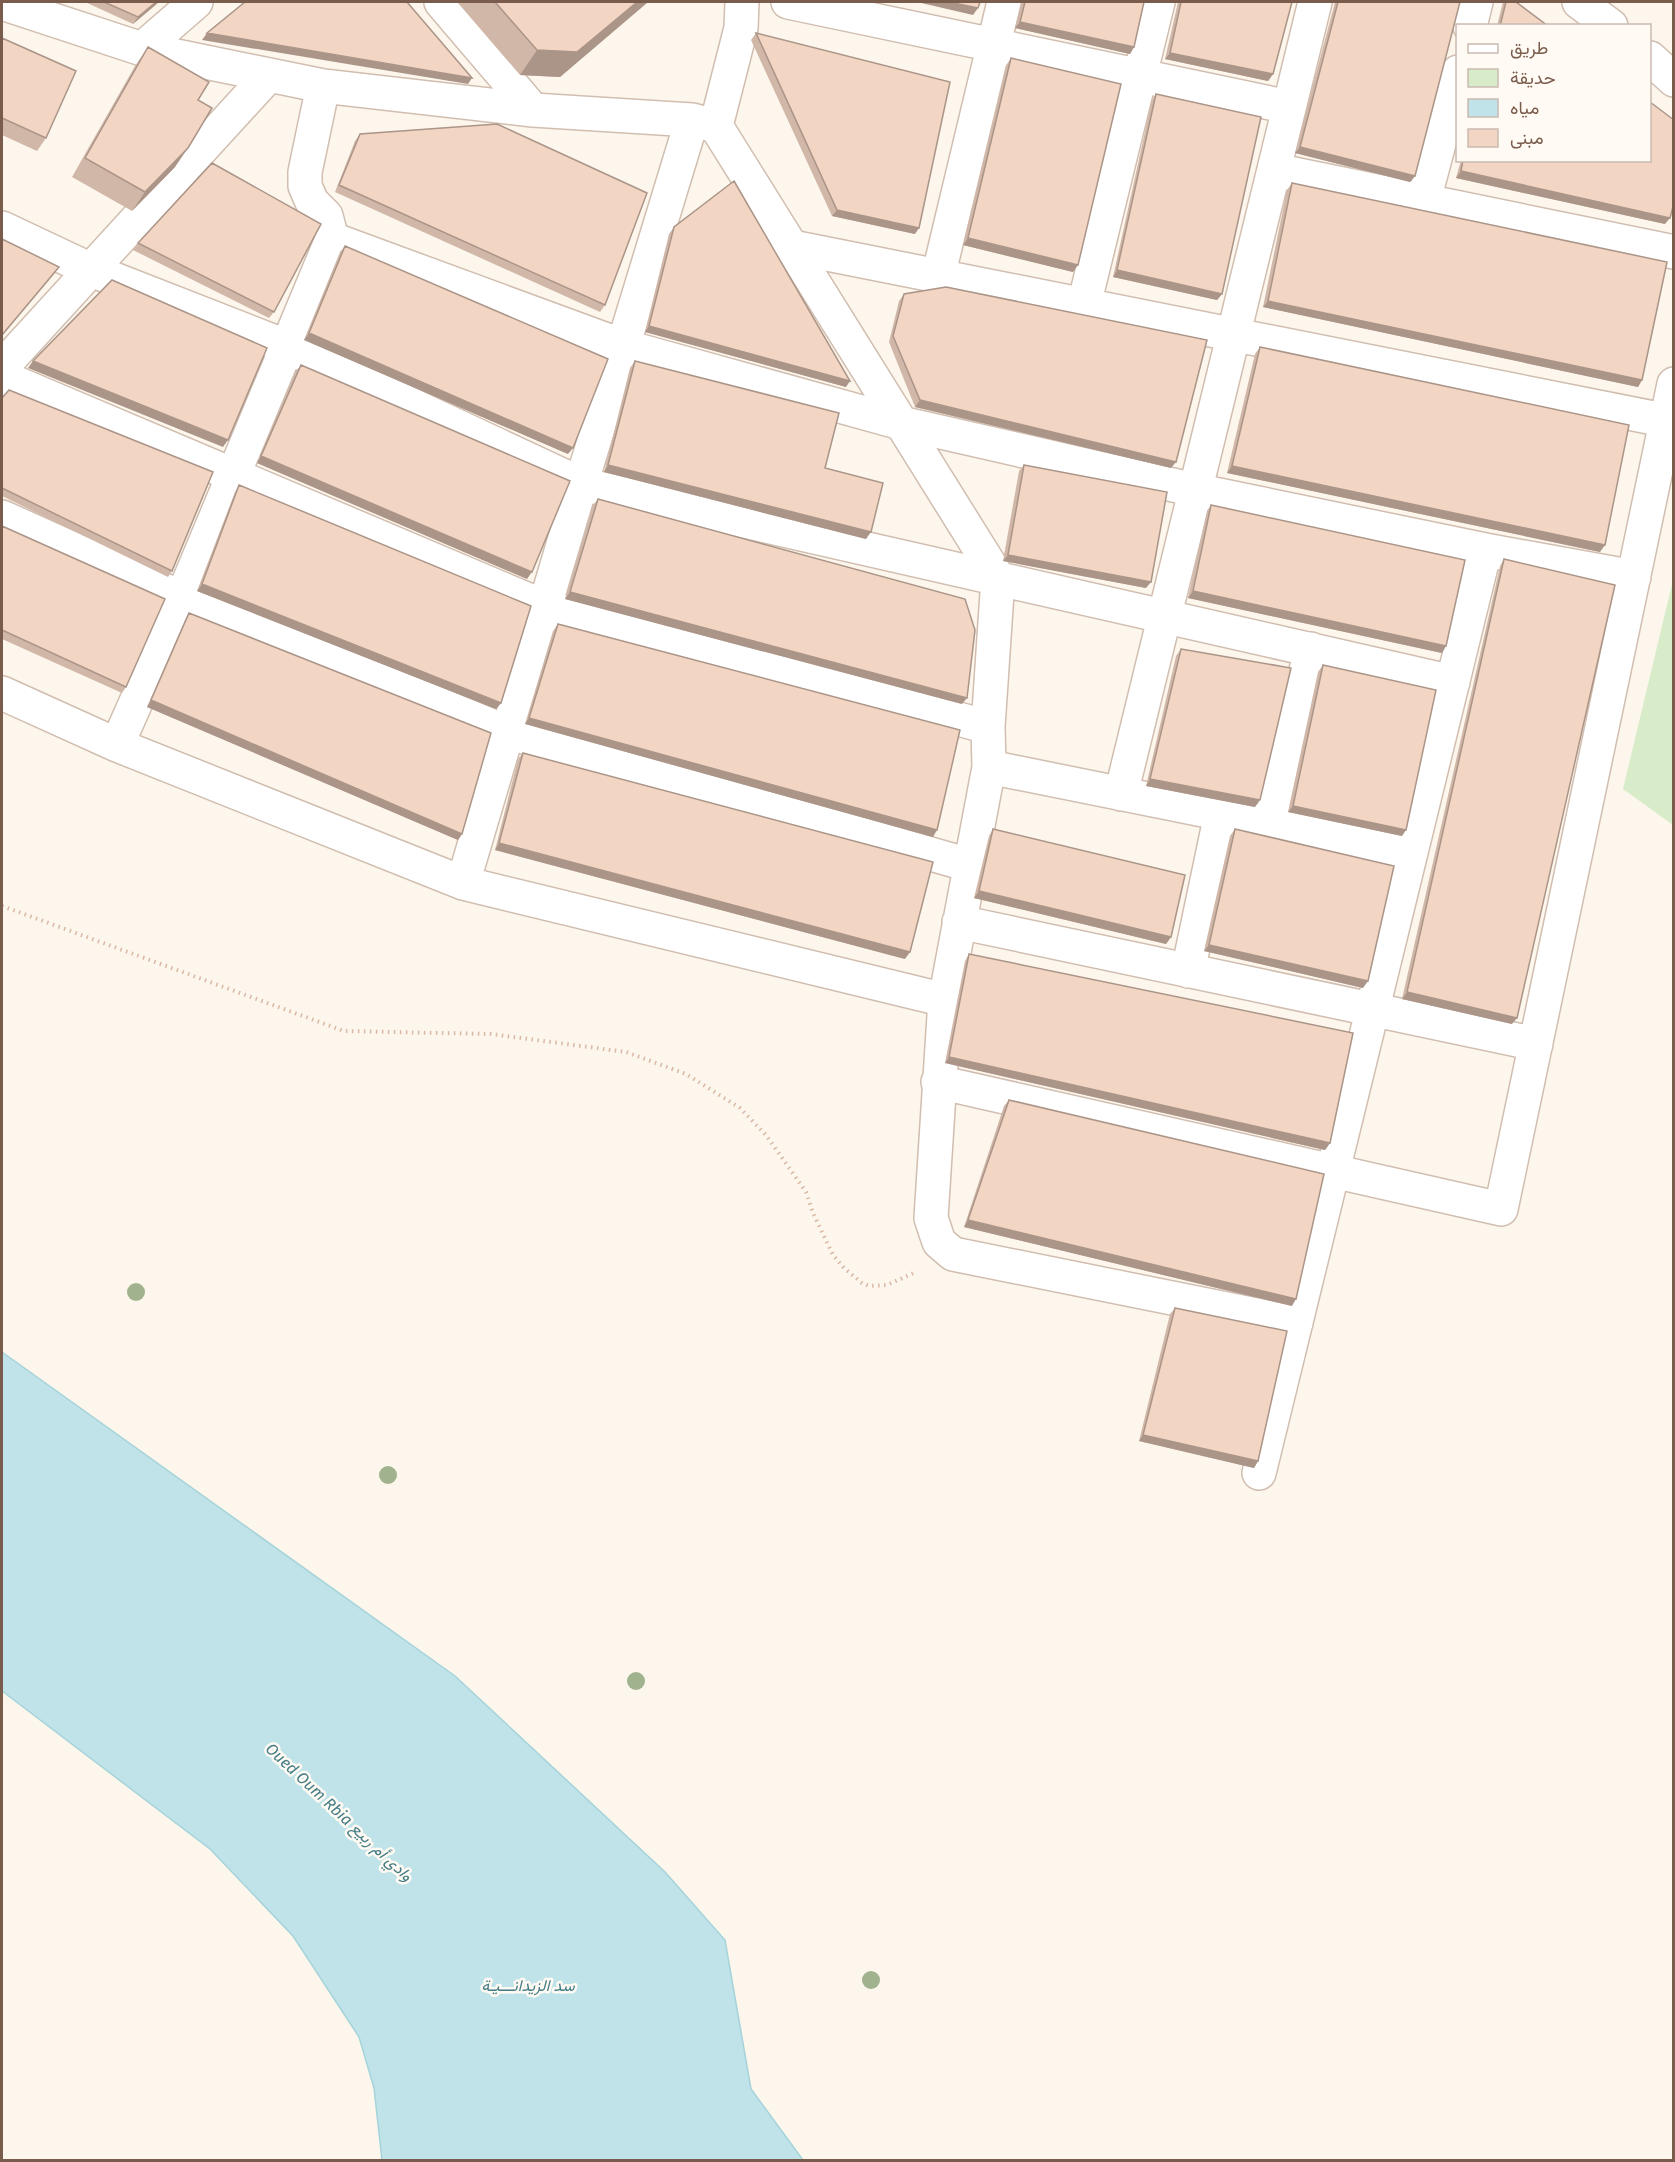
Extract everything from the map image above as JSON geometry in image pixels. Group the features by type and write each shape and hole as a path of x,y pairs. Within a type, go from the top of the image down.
{"street":[{"path":"142,49 196,2"},
{"path":"441,2 532,110"},
{"path":"788,2 1288,107"},
{"path":"938,277 1004,2"},
{"path":"1084,305 1158,2"},
{"path":"1120,794 1315,2"},
{"path":"1470,24 1476,2"},
{"path":"1579,2 1608,24"},
{"path":"2,3 142,49 323,86 532,110 704,123"},
{"path":"463,883 623,346 747,10"},
{"path":"1651,59 1674,80"},
{"path":"2,368 268,76"},
{"path":"1424,200 1456,80"},
{"path":"117,745 182,598 332,239 326,216 312,202 305,186 305,172 323,86"},
{"path":"704,123 792,247 998,578 988,727 989,767 945,1000 931,1218 939,1242 953,1254 1296,1323"},
{"path":"1274,170 1674,252"},
{"path":"2,228 92,270 288,347 581,484 1453,681"},
{"path":"332,239 623,346 901,423 1195,490 1634,577"},
{"path":"792,247 1670,421"},
{"path":"2,377 545,607 988,727"},
{"path":"938,1083 1501,1209 1634,577 1670,421 1674,384"},
{"path":"2,518 182,598 507,732 969,865"},
{"path":"1259,1473 1485,549"},
{"path":"1270,824 1311,650"},
{"path":"2,693 117,745 463,883 945,1000"},
{"path":"989,767 1411,852"},
{"path":"1188,971 1221,814"},
{"path":"959,922 1536,1044"}],"path":[{"path":"2,906 344,1031 491,1034 626,1052 686,1074 740,1108 766,1135 806,1192 832,1255 862,1283 868,1286 887,1285 953,1254"}],"green space":[{"path":"1673,580 1674,825 1623,789"}],"water":[{"name":"سد الزيدانـــيـة","path":"2,1352 455,1676 665,1872 725,1940 751,2089 803,2160 382,2160 374,2088 359,2037 293,1936 210,1849 2,1691"}],"building":[{"path":"104,2 156,2 138,17"},
{"path":"245,2 407,2 472,78 207,33"},
{"path":"495,2 637,2 577,52 537,50"},
{"path":"949,2 980,2 978,8"},
{"path":"1025,2 1144,2 1134,47 1020,22"},
{"path":"1181,2 1292,2 1273,74 1170,53"},
{"path":"1338,2 1460,2 1415,176 1300,147"},
{"path":"1506,2 1516,2 1545,24 1500,24"},
{"path":"756,33 950,82 919,228 837,210"},
{"path":"2,38 76,71 46,138 2,118"},
{"path":"148,47 209,82 198,100 212,108 188,148 145,192 85,158"},
{"path":"1011,58 1121,84 1078,265 968,238"},
{"path":"1156,94 1261,117 1222,294 1117,270"},
{"path":"1651,103 1674,120 1674,203 1670,218 1461,171 1463,162 1651,162"},
{"path":"497,124 647,193 605,305 339,185 360,134"},
{"path":"212,163 321,224 274,312 138,243"},
{"path":"734,181 850,381 649,326 674,227"},
{"path":"1292,183 1667,262 1642,380 1268,301"},
{"path":"2,239 59,267 2,335"},
{"path":"345,246 608,359 573,448 309,333"},
{"path":"112,280 267,348 228,440 33,361"},
{"path":"946,287 1207,340 1176,462 920,400 893,336 904,294"},
{"path":"1260,347 1629,425 1605,545 1232,466"},
{"path":"635,361 839,413 825,468 883,483 871,532 608,465"},
{"path":"301,365 570,481 532,572 261,456"},
{"path":"9,390 213,472 172,571 2,488 2,398"},
{"path":"1024,465 1167,492 1151,582 1008,555"},
{"path":"239,485 531,606 501,703 202,584"},
{"path":"598,499 965,599 975,630 967,698 570,592"},
{"path":"1211,505 1465,560 1446,646 1193,591"},
{"path":"2,526 165,599 126,687 2,630"},
{"path":"1504,559 1615,585 1517,1018 1407,992"},
{"path":"189,613 491,733 462,834 151,700"},
{"path":"558,624 960,730 937,830 529,718"},
{"path":"1181,649 1291,668 1260,800 1150,779"},
{"path":"1323,665 1436,690 1406,830 1293,806"},
{"path":"523,753 933,862 910,952 499,843"},
{"path":"993,829 1185,875 1171,937 979,891"},
{"path":"1235,829 1394,866 1368,981 1209,945"},
{"path":"969,954 1353,1033 1330,1143 949,1057"},
{"path":"1009,1100 1324,1174 1296,1299 968,1220"},
{"path":"1175,1308 1287,1331 1258,1461 1143,1435"}],"water label":[{"name":"Oued Oum Rbia وادي أم ربيع","path":"339,1812"}]}
